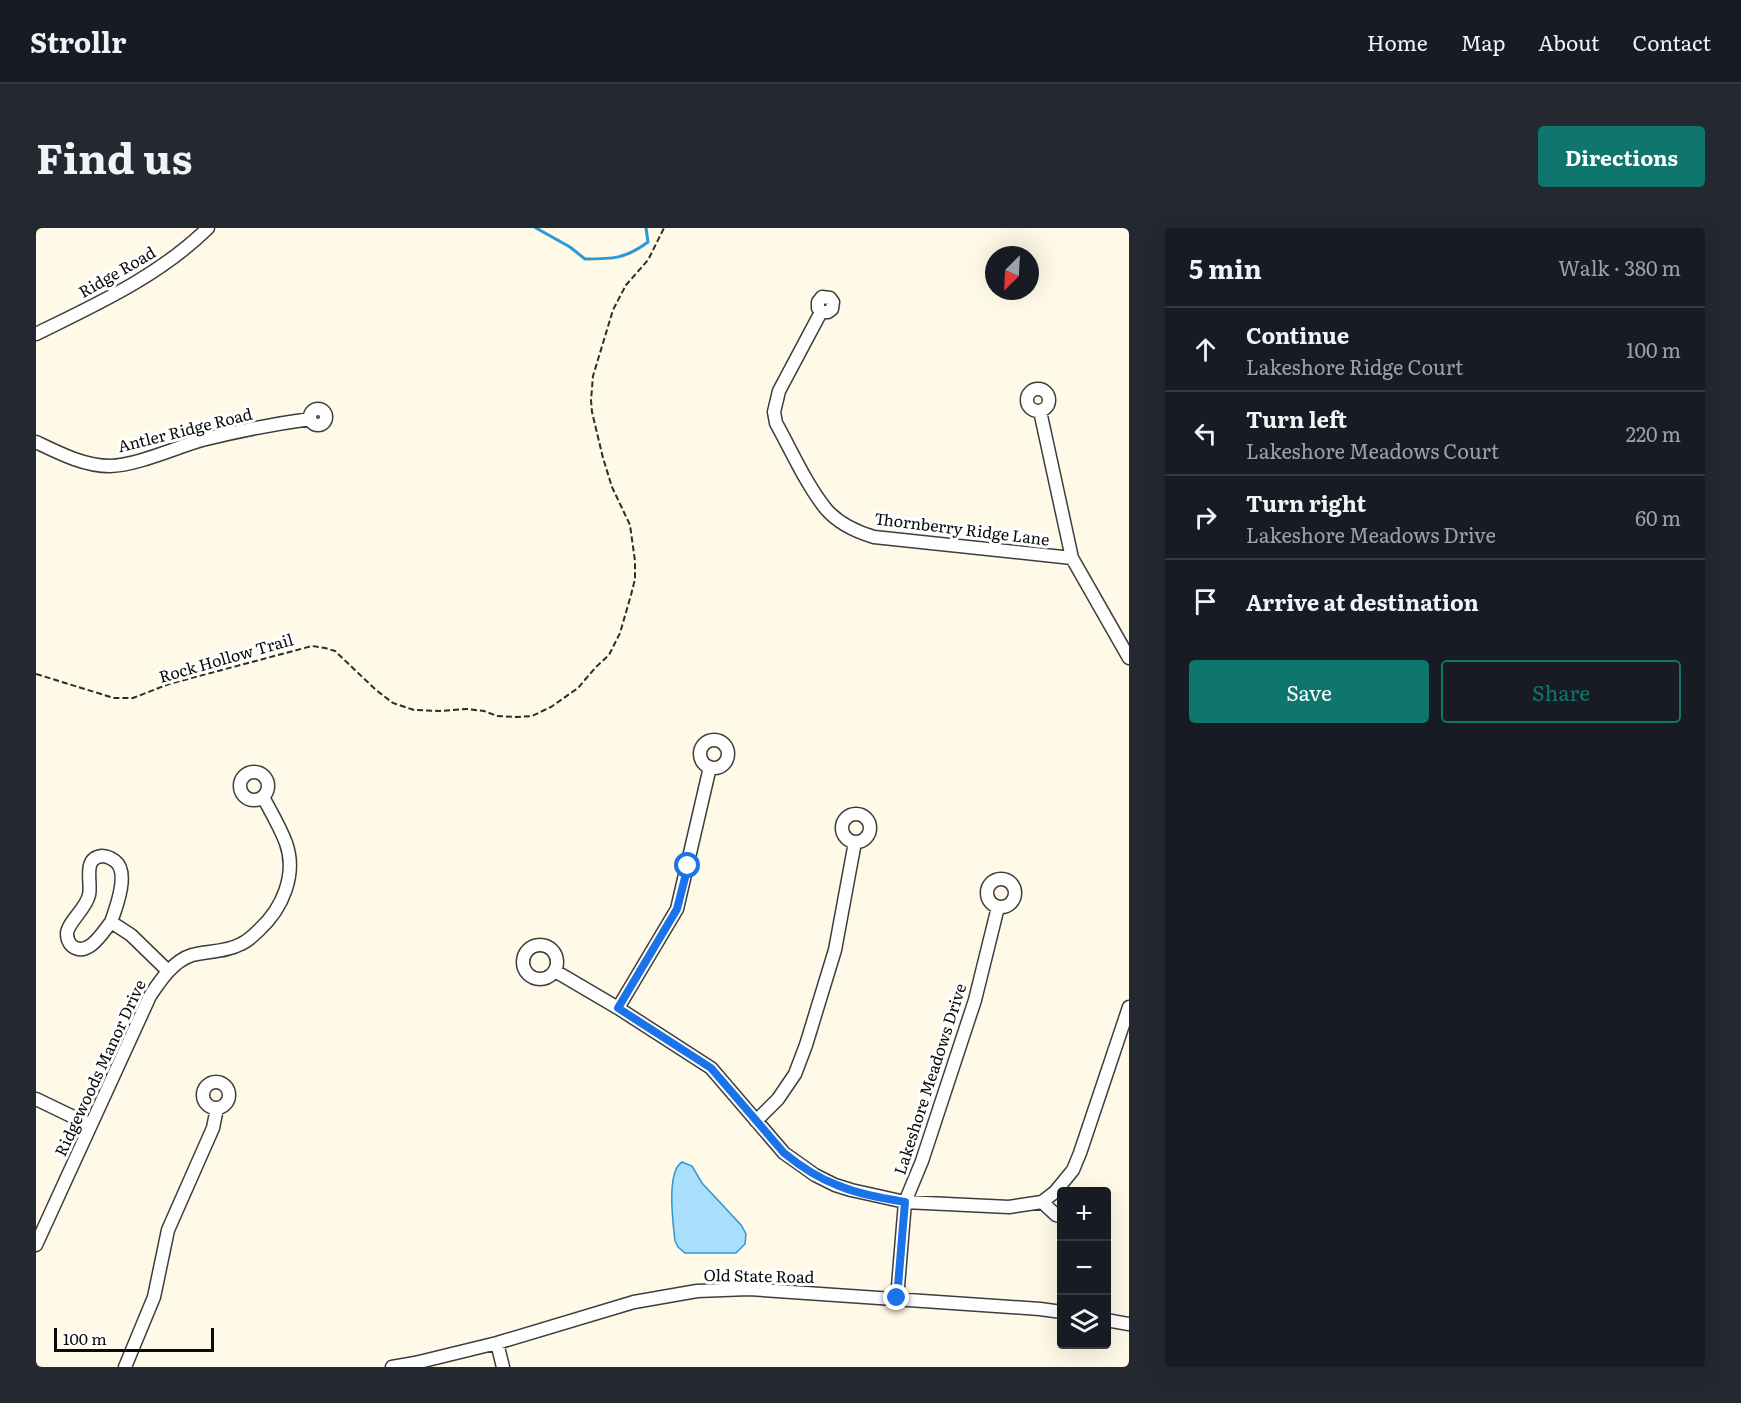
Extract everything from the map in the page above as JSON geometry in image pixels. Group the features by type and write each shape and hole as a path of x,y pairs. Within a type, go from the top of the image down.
{"street":[{"name":"Ridge Road","path":"36,334 142,279 179,255 208,228"},
{"name":"Thornberry Ridge Lane","path":"821,312 779,391 774,412 776,423 827,510 844,524 862,534 874,537 1072,558"},
{"path":"1040,411 1072,558 1129,658"},
{"name":"Antler Ridge Road","path":"36,442 76,460 93,465 110,466 125,464 202,440 310,419"},
{"path":"618,1008 677,909 710,767"},
{"name":"Ridgewoods Manor Drive","path":"36,1245 158,983 168,971 190,956 242,944 269,921 279,908 289,875 287,845 262,798"},
{"path":"756,1121 778,1099 795,1074 806,1045 835,950 855,842"},
{"path":"101,856 109,857 121,868 119,894 111,922 91,946 76,948 69,942 68,927 81,912 89,895 90,865 92,861 101,856"},
{"name":"Lakeshore Meadows Drive","path":"897,1298 905,1202 922,1161 975,1000 998,907"},
{"path":"111,922 131,935 168,971"},
{"path":"555,971 618,1008 711,1068 784,1153 835,1185 851,1191 905,1202 1009,1207 1042,1202 1057,1194"},
{"path":"1067,1187 1129,1007"},
{"path":"36,1099 90,1125"},
{"path":"125,1367 154,1297 168,1230 213,1128 217,1108"},
{"path":"1042,1202 1057,1215"},
{"name":"Old State Road","path":"392,1367 497,1343 633,1302 697,1291 749,1289 1057,1311"},
{"path":"1111,1321 1129,1324"},
{"path":"497,1343 503,1367"}],"path":[{"name":"Rock Hollow Trail","path":"36,674 114,698 133,698 177,682 312,646 335,651 393,703 414,710 467,709 506,716 532,716 551,707 578,688 609,655 620,633 635,579 630,525 612,487 592,412 593,375 613,310 627,285 648,260 664,228"}],"water":[{"path":"682,1162 692,1166 702,1183 741,1225 746,1234 745,1244 736,1253 685,1253 678,1247 673,1222 672,1187 677,1168"}],"waterway":[{"path":"536,228 570,247 585,259 611,258 632,252 648,242 646,228"}],"route":[{"path":"688,866 677,909 618,1008 711,1068 784,1153 797,1163 835,1185 851,1191 905,1202 897,1298"}]}
